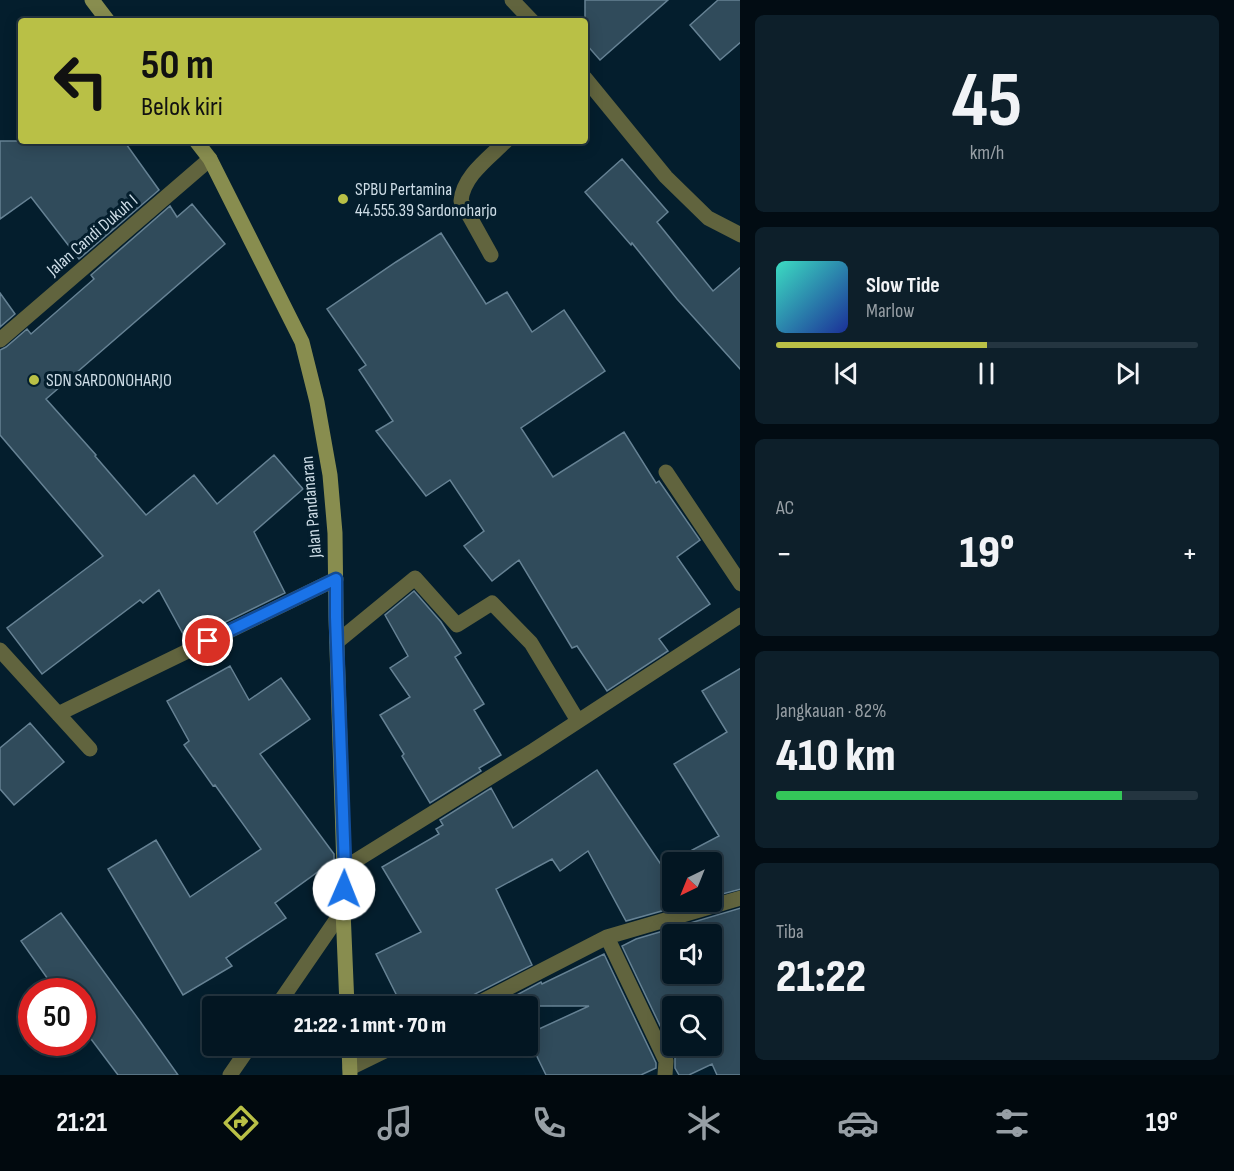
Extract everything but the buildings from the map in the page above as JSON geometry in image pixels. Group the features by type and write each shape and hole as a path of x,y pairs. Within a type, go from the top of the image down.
{"main road":[{"path":"92,0 106,18"},
{"name":"Jalan Pandanaran","path":"198,144 210,159 302,342 317,402 330,475 335,533 347,996"},
{"path":"349,1056 350,1072"}],"street":[{"path":"512,0 529,18"},
{"path":"588,82 666,177 708,218 740,234"},
{"path":"490,255 461,201 466,184 478,168 503,144"},
{"name":"Jalan Candi Dukuh I","path":"0,340 210,159"},
{"path":"666,472 740,583"},
{"path":"337,642 415,578 457,625 492,603 531,643 578,721"},
{"path":"58,714 336,579"},
{"path":"345,868 534,750 740,616"},
{"path":"0,651 90,749"},
{"path":"493,996 607,938 740,898"},
{"path":"284,996 343,910"},
{"path":"607,938 666,1061 665,1075"},
{"path":"230,1075 243,1056"},
{"path":"350,1072 378,1056"}],"place":[{"name":"SPBU Pertamina 44.555.39 Sardonoharjo","path":"343,199"},
{"name":"SDN SARDONOHARJO","path":"34,380"}],"route":[{"path":"208,641 336,579 344,889"}]}
